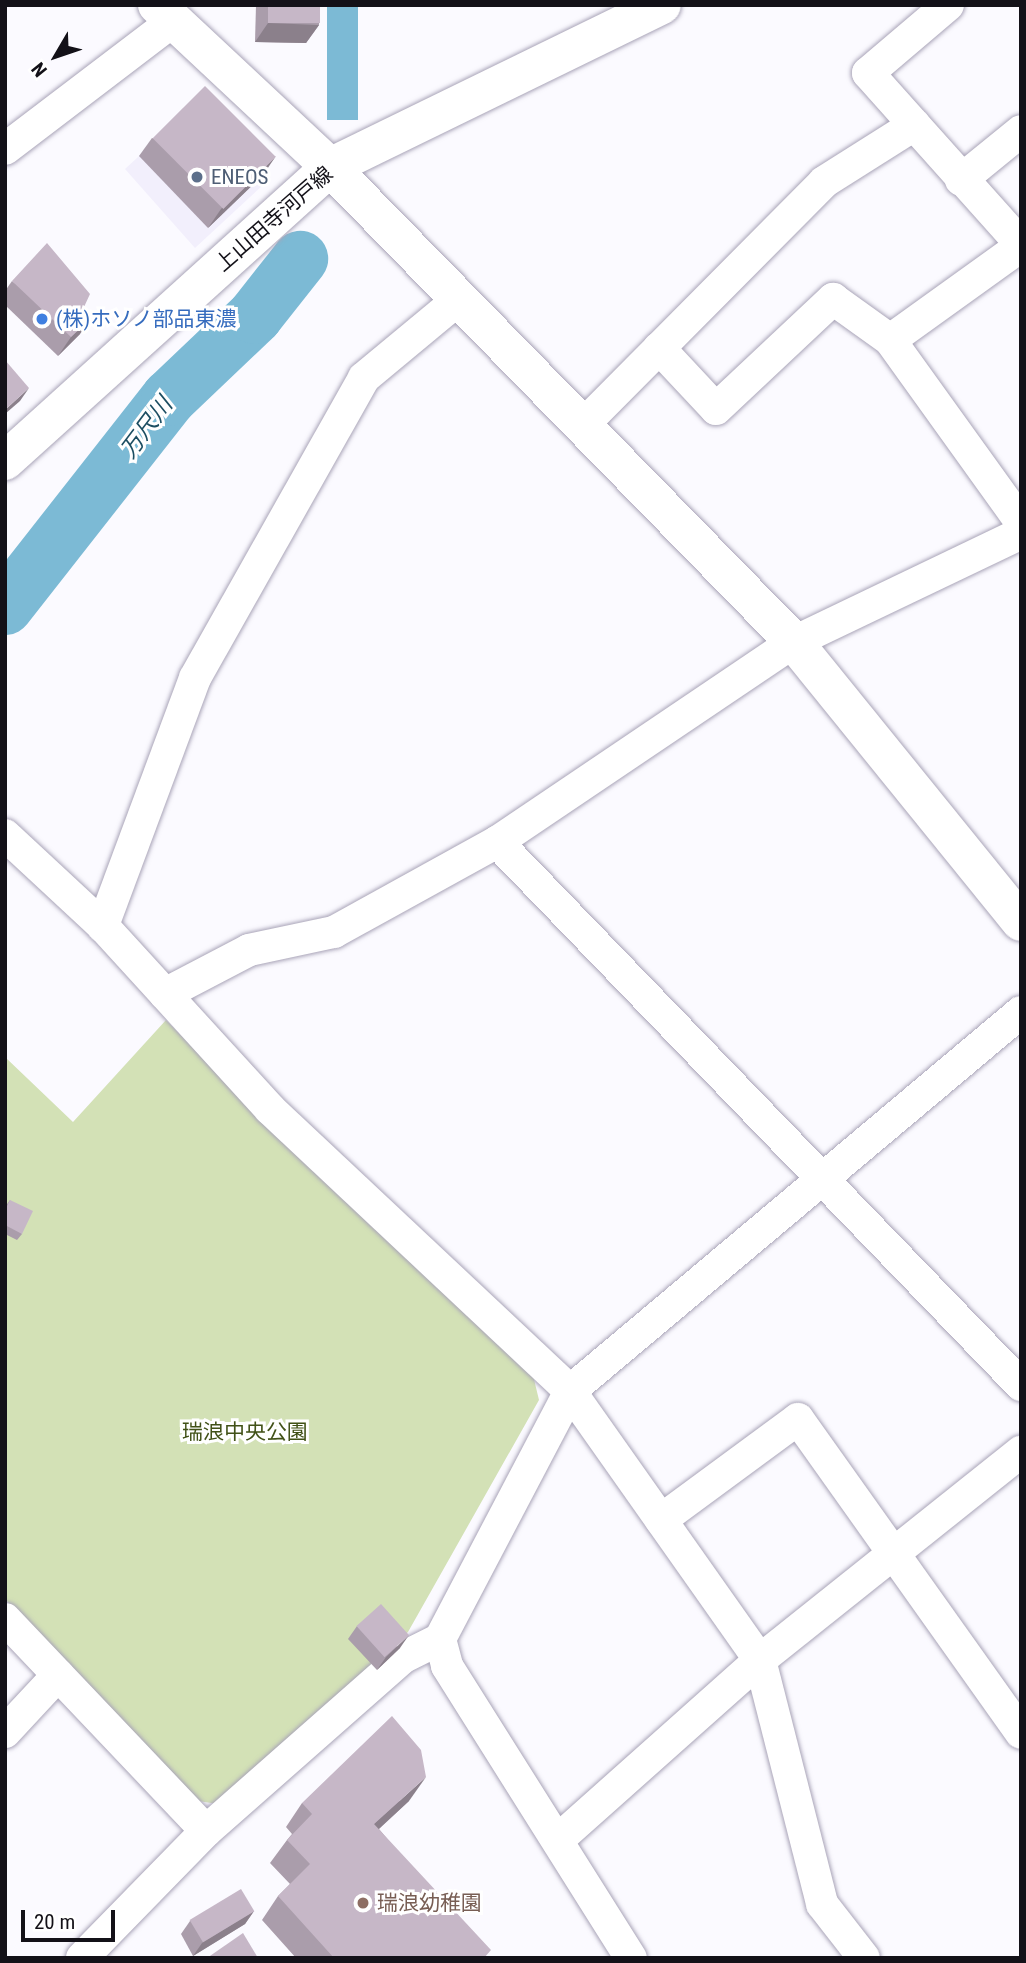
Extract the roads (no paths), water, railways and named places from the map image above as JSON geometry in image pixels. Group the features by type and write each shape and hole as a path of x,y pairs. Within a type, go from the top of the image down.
{"street":[{"name":"上山田寺河戸線","path":"5,461 330,167 662,5"},
{"path":"890,340 1021,245 868,73 948,5"},
{"path":"5,149 165,13 330,167 794,642 1021,922"},
{"path":"583,425 824,182 914,125"},
{"path":"961,180 1021,131"},
{"path":"103,926 195,678 357,390 459,299"},
{"path":"659,348 716,409 833,299 890,340 1021,522"},
{"path":"164,994 249,950 334,932 497,842 794,642 1021,533"},
{"path":"497,842 817,1180 1021,1385"},
{"path":"17,845 103,926 270,1109 569,1391 760,1660 822,1904 864,1958"},
{"path":"82,1958 205,1831 402,1658 440,1639 569,1391 817,1180 1021,1012"},
{"path":"661,1520 799,1419 1021,1733"},
{"path":"559,1838 760,1660 1021,1452"},
{"path":"5,1619 205,1831"},
{"path":"440,1639 447,1666 559,1838 632,1958"},
{"path":"5,1732 58,1675"}],"water":[{"path":"327,5 358,5 358,120 327,120"}],"waterway":[{"name":"万尺川","path":"5,607 169,398 255,316 300,259"}],"place":[{"name":"ENEOS","path":"197,177"},
{"name":"(株)ホソノ部品東濃","path":"42,319"},
{"name":"瑞浪幼稚園","path":"363,1903"}],"park label":[{"name":"瑞浪中央公園","path":"245,1432"}]}
